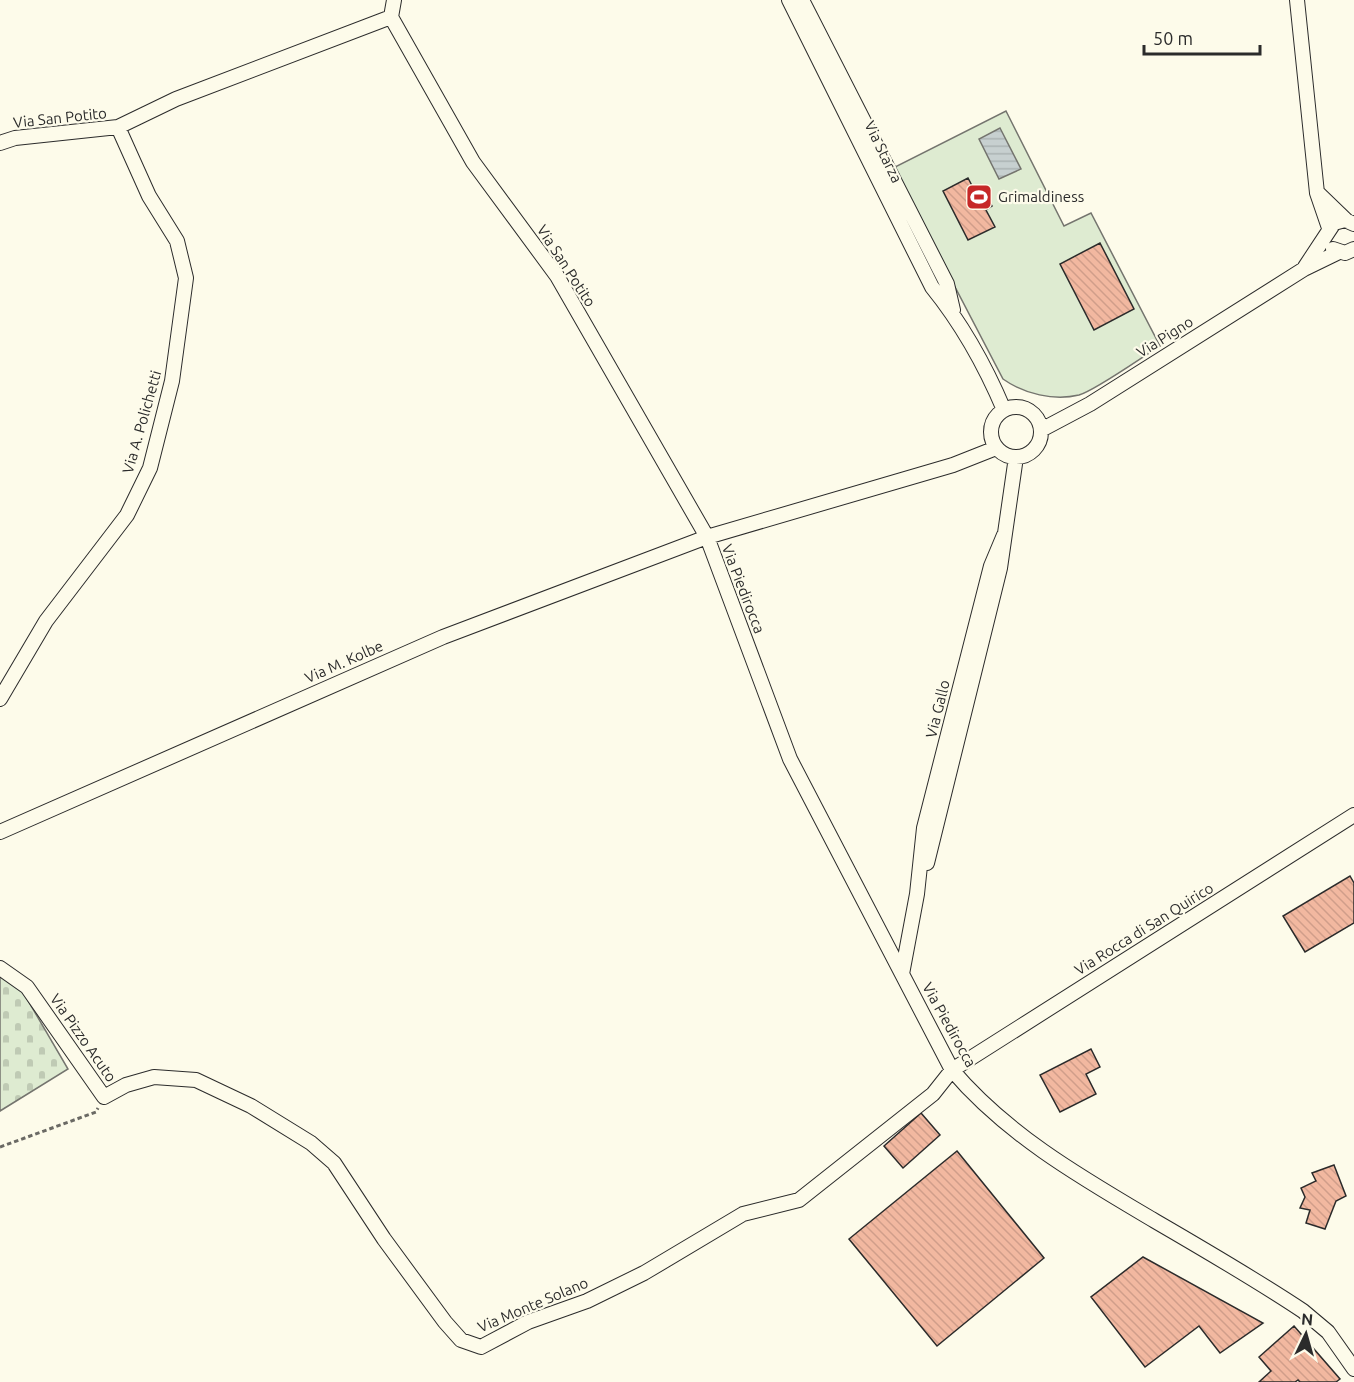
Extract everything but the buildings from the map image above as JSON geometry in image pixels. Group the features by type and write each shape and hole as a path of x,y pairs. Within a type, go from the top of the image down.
{"street":[{"path":"391,18 394,0"},
{"name":"Via Starza","path":"789,0 932,287 954,315 990,378 1004,410"},
{"name":"Via Starza","path":"802,0 947,284 954,315"},
{"path":"1297,0 1317,193 1331,247 1348,253"},
{"name":"Via San Potito","path":"0,142 15,138 118,128 176,99 391,18 473,162 557,276 707,537"},
{"name":"Via A. Polichetti","path":"0,699 46,621 127,515 150,468 172,381 186,278 177,241 149,196 118,128"},
{"path":"1317,193 1352,223"},
{"path":"1328,231 1339,221 1352,223"},
{"name":"Via Pigno","path":"1304,269 1328,231"},
{"name":"Via Pigno","path":"1041,430 1090,404 1304,269 1348,253"},
{"path":"1023,408 1033,414 1041,430 1037,446 1026,455 1016,457 1002,454 990,436 992,423 1004,410 1023,408"},
{"path":"707,537 953,465 996,448"},
{"name":"Via Gallo","path":"902,974 917,894 936,833 1000,568 1016,457"},
{"name":"Via M. Kolbe","path":"0,832 443,637 707,537"},
{"name":"Via Piedirocca","path":"707,537 790,759 952,1070 975,1098 1044,1152 1097,1188 1303,1311 1328,1332 1354,1369"},
{"name":"Via Rocca di San Quirico","path":"952,1070 1354,815"},
{"name":"Via Pizzo Acuto","path":"0,968 27,987 104,1097"},
{"name":"Via Monte Solano","path":"104,1097 126,1085 154,1077 196,1080 251,1106 311,1143 334,1163 384,1239 445,1322 461,1340 481,1347 528,1322 606,1292 743,1214 799,1200 933,1094 952,1070"}],"path":[{"name":"Via Pizzo Acuto","path":"0,1148 96,1112 104,1097"}],"green space":[{"path":"1006,111 1064,226 1091,213 1160,346 1079,395 1050,397 1040,395 1020,389 1003,379 893,168"},
{"path":"0,976 23,992 68,1069 0,1111"}],"shaded area":[{"path":"1000,128 1021,169 999,179 979,139"}],"place":[{"name":"Grimaldiness","path":"979,197"}]}
